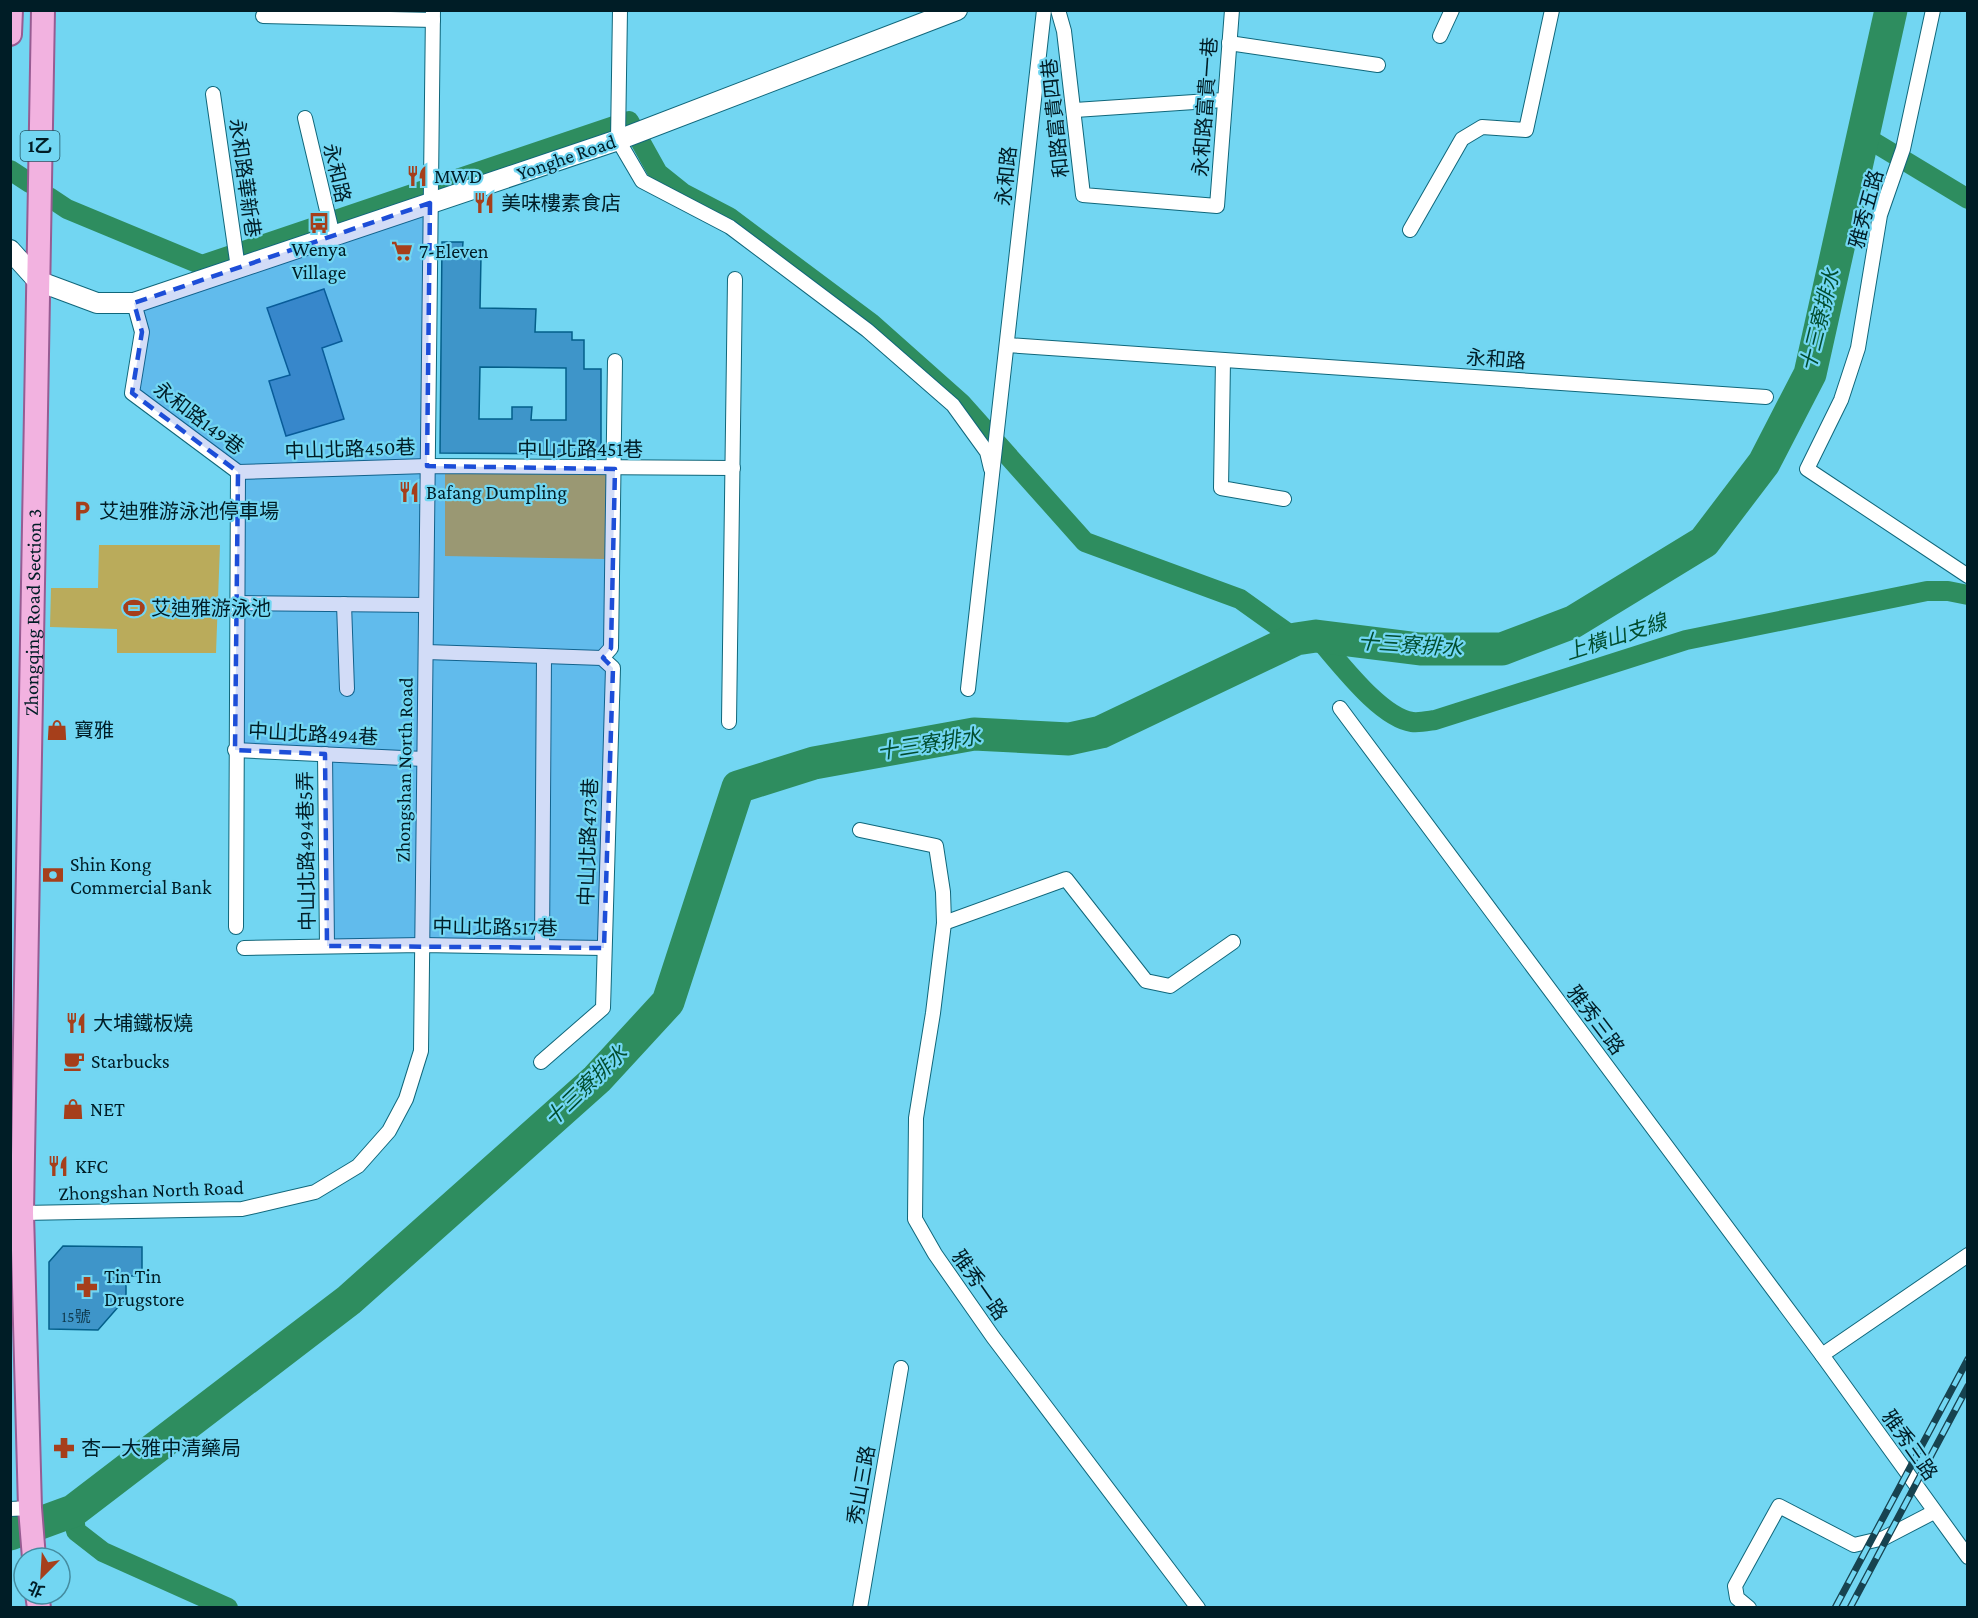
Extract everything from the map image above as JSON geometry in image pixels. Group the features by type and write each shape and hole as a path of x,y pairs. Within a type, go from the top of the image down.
{"main road":[{"path":"10,34 11,10"},
{"name":"Zhongqing Road Section 3","path":"32,1546 24,1512 16,1213 43,10"},
{"name":"Yonghe Road","path":"10,250 38,281 97,303 134,303 618,139 957,10"}],"street":[{"path":"618,139 620,10"},
{"name":"永和路","path":"968,689 1044,10"},
{"name":"和路富貴四巷","path":"1058,10 1064,31 1075,110 1083,195 1217,206"},
{"name":"永和路富貴一巷","path":"1217,206 1232,10"},
{"path":"1440,36 1452,10"},
{"path":"1410,230 1462,139 1482,127 1526,130 1552,10"},
{"name":"雅秀五路","path":"1933,10 1903,149 1880,215 1858,348 1841,400 1807,469 1968,576"},
{"path":"263,16 433,15"},
{"name":"Zhongshan North Road","path":"16,1213 242,1209 315,1192 358,1166 389,1131 406,1099 421,1051 433,15"},
{"path":"1229,43 1378,65"},
{"name":"永和路華新巷","path":"213,94 238,268"},
{"path":"1075,110 1224,100"},
{"name":"永和路","path":"305,118 332,235"},
{"name":"永和路","path":"618,139 642,181 730,227 867,330 953,405 987,452 992,474"},
{"path":"729,722 735,279"},
{"name":"永和路149巷","path":"134,303 142,332 132,393 238,471 235,750"},
{"name":"永和路","path":"1007,345 1766,397"},
{"path":"1223,360 1221,488 1284,499"},
{"path":"426,652 602,658 611,648 615,361"},
{"name":"中山北路451巷","path":"427,466 733,468"},
{"name":"中山北路450巷","path":"238,471 427,466"},
{"path":"237,603 425,604"},
{"path":"345,604 347,690"},
{"path":"542,947 544,656"},
{"name":"中山北路473巷","path":"541,1062 603,1008 612,668 602,658"},
{"name":"雅秀三路","path":"1340,708 1822,1355 1968,1557"},
{"name":"中山北路494巷","path":"236,927 235,750 424,759"},
{"name":"中山北路494巷5弄","path":"325,754 327,946"},
{"name":"雅秀一路","path":"860,830 936,846 943,892 944,922 933,1012 915,1118 915,1219 935,1254 993,1337 1198,1608"},
{"path":"944,922 1066,879 1146,981 1170,986 1233,942"},
{"name":"中山北路517巷","path":"244,948 422,945 604,948"},
{"path":"1822,1355 1968,1255"},
{"name":"秀山三路","path":"860,1608 901,1368"},
{"path":"1749,1608 1737,1598 1735,1586 1779,1506 1854,1545 1884,1538 1934,1512"}],"highlighted area":[{"path":"430,203 427,466 615,469 611,648 603,658 613,668 604,948 327,946 325,754 235,750 238,472 132,393 142,332 134,303"}],"shaded area":[{"path":"445,473 607,475 605,559 445,556"},
{"name":"艾迪雅游泳池","path":"99,545 220,545 216,653 117,653 117,629 50,627 51,588 98,588"}],"building":[{"path":"442,242 463,242 462,255 481,256 480,308 536,309 535,332 572,332 572,340 584,340 584,369 601,369 601,454 440,453","holes":["480,367 566,368 566,420 531,420 532,407 512,407 512,419 479,419"]},
{"path":"324,289 342,341 322,348 344,419 286,436 269,381 290,375 267,308"},
{"name":"Tin Tin Drugstore","path":"63,1246 142,1247 142,1276 126,1276 126,1298 98,1330 49,1329 49,1262"}],"waterway":[{"name":"十三寮排水","path":"10,1534 73,1511 349,1300 597,1079 668,1002 738,787 814,763 974,734 1069,739 1101,732 1296,639 1316,636 1420,649 1502,649 1573,622 1704,542 1764,463 1810,374 1891,10"},
{"path":"49,197 67,209 202,265 629,121 658,173 683,193 729,217 871,323 961,403 1085,542 1240,599 1296,639"},
{"path":"1862,135 1968,199"},
{"path":"10,170 30,183"},
{"name":"上橫山支線","path":"1316,636 1360,686 1386,710 1399,718 1421,722 1435,720 1686,640 1927,591 1948,591 1968,595"},
{"name":"十三寮排水","path":"73,1511 76,1531 103,1552 228,1608"}],"railway":[{"path":"1835,1608 1968,1359"},
{"path":"1850,1608 1968,1386"}],"place":[{"name":"MWD","path":"417,176"},
{"name":"美味樓素食店","path":"484,203"},
{"name":"Wenya Village","path":"319,223"},
{"name":"7-Eleven","path":"402,251"},
{"name":"Bafang Dumpling","path":"409,492"},
{"name":"艾迪雅游泳池停車場","path":"82,511"},
{"name":"艾迪雅游泳池","path":"134,608"},
{"name":"寶雅","path":"57,730"},
{"name":"Shin Kong Commercial Bank","path":"53,875"},
{"name":"大埔鐵板燒","path":"76,1023"},
{"name":"Starbucks","path":"74,1061"},
{"name":"NET","path":"73,1109"},
{"name":"KFC","path":"58,1166"},
{"name":"Tin Tin Drugstore","path":"87,1287"},
{"name":"杏一大雅中清藥局","path":"64,1448"}]}
